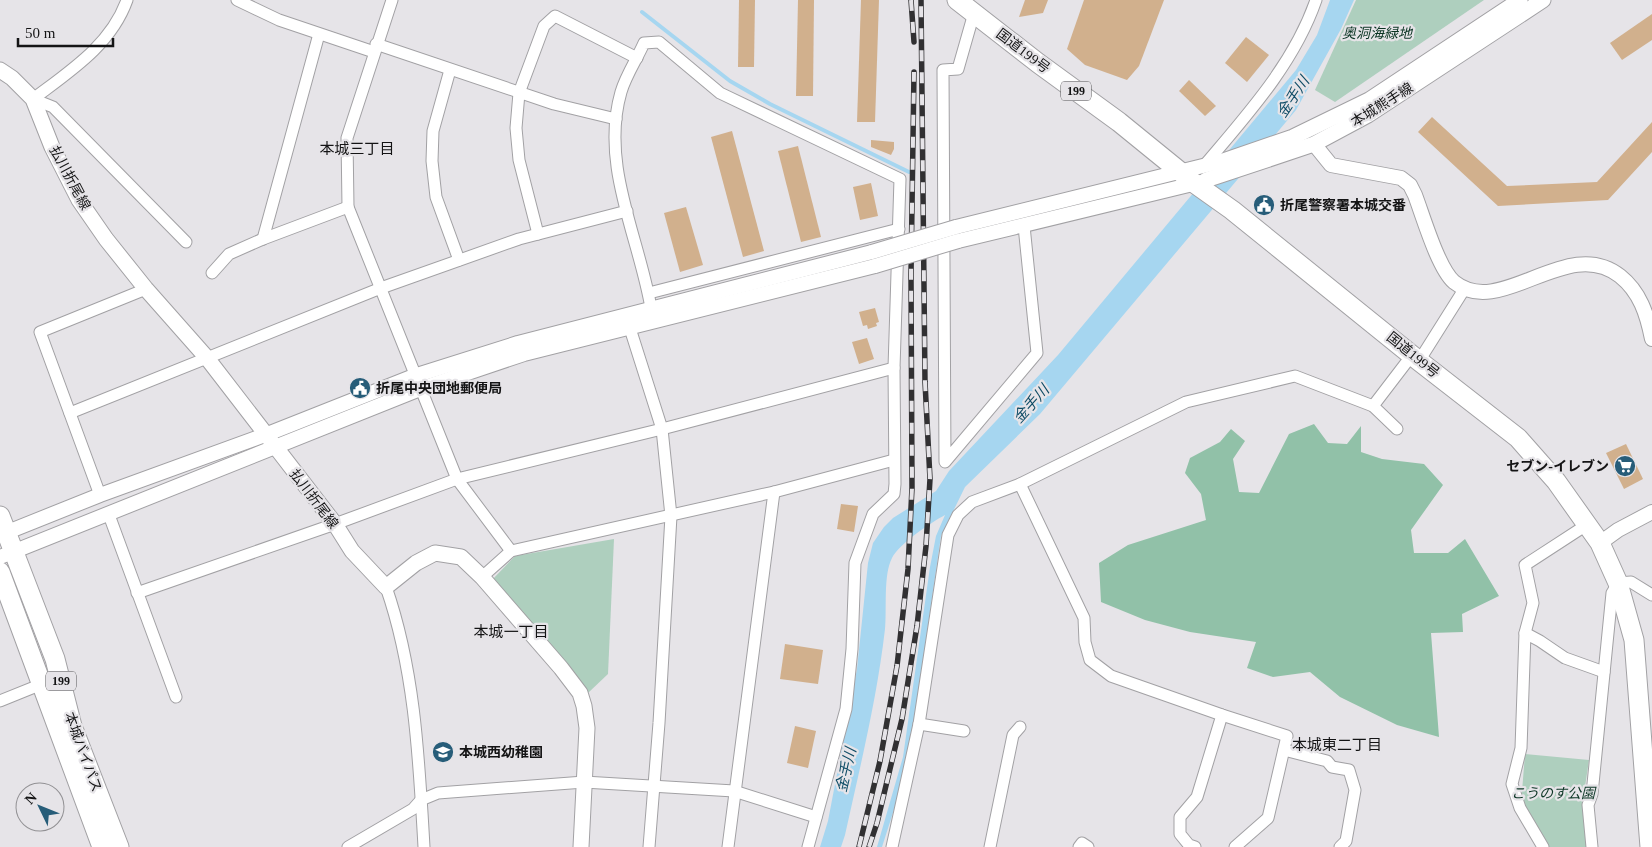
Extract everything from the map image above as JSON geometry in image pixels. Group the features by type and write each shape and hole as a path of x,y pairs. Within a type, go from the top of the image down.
{"highway":[{"name":"国道199号","path":"958,0 1038,63 1119,122 1179,171 1201,177 1232,210 1518,438 1556,480 1600,543 1618,583 1634,640 1650,847"},
{"name":"本城バイパス","path":"2,528 7,554 55,660 72,726 119,847"},
{"name":"本城バイパス","path":"0,572 102,847"}],"main road":[{"name":"本城熊手線","path":"1223,161 1316,128 1369,100 1520,0"},
{"name":"本城熊手線","path":"1201,177 1314,144 1368,115 1543,0"},
{"name":"払川折尾線","path":"0,70 12,78 33,99 52,147 79,200 106,239 146,289 207,358 335,524 352,551 386,587"},
{"path":"386,587 416,563 435,553 461,557 482,578 561,668 580,693 584,706 586,728 581,847"}],"street":[{"path":"33,99 76,67 108,36 121,16 127,0"},
{"path":"237,0 279,20 319,34 450,70 554,104 616,119"},
{"path":"392,0 347,138 348,207 456,479 511,551"},
{"path":"1201,177 1280,70 1310,17 1316,0"},
{"path":"974,13 958,69 943,70 945,462 1037,353 1024,226"},
{"path":"538,234 519,160 516,128 519,92 544,26 555,16 637,58"},
{"path":"263,239 319,34"},
{"path":"651,308 627,211 614,148 616,119 622,90 644,43 659,42 720,93 900,179 894,368 894,460 896,484 894,494 874,514 854,563 852,649 846,709 808,847"},
{"path":"450,70 433,132 432,161 436,197 459,260"},
{"path":"33,99 53,107 186,242"},
{"path":"1314,144 1331,165 1401,178 1410,185 1443,268 1453,281 1465,288 1475,292 1500,289 1557,268 1581,264 1599,265 1616,273 1628,282 1637,294 1644,306 1652,339"},
{"path":"7,554 108,515 270,441 518,343 628,321 875,266 957,234 1024,226 1201,177 1223,161"},
{"path":"628,321 651,308 872,252 957,234 1179,171"},
{"path":"212,273 229,254 348,207"},
{"path":"70,413 380,288 519,239 627,211"},
{"path":"648,293 899,229"},
{"path":"1373,406 1416,358 1465,288"},
{"path":"100,495 40,332 146,289"},
{"path":"628,321 662,429 671,516 660,723 649,847"},
{"path":"137,594 456,479 662,429 894,368"},
{"path":"892,847 920,724 948,535 958,515 972,502 1020,484 1186,402 1295,376 1373,406 1397,429"},
{"path":"2,528 270,441"},
{"path":"482,578 511,551 774,492 894,460"},
{"path":"1020,484 1084,618 1085,642 1090,660 1111,676 1287,736 1268,818 1235,847"},
{"path":"728,847 774,492"},
{"path":"1600,543 1618,530 1652,512"},
{"path":"108,515 176,697"},
{"path":"1543,847 1520,808 1512,784 1521,748 1525,633 1533,603 1525,565 1588,524"},
{"path":"1592,847 1588,805 1592,794 1612,593 1618,583 1631,582 1652,595"},
{"path":"386,587 396,616 411,687 424,847"},
{"path":"1525,633 1565,658 1604,672"},
{"path":"0,701 42,684"},
{"path":"1195,847 1189,845 1180,834 1180,817 1197,797 1222,715"},
{"path":"920,724 964,731"},
{"path":"990,847 1013,735 1020,727"},
{"path":"1284,750 1327,761 1332,767 1349,770 1355,790 1346,841 1340,847"},
{"path":"348,847 413,809 421,800 438,793 584,782 734,791 816,817"},
{"path":"1079,847 1082,843 1088,847"}],"green space":[{"name":"奥洞海緑地","path":"1356,0 1484,0 1335,102 1315,90"},
{"path":"1314,424 1328,443 1347,444 1361,426 1361,452 1382,459 1424,464 1443,485 1411,530 1414,553 1448,553 1465,539 1499,596 1462,614 1463,632 1431,633 1439,737 1397,725 1340,697 1310,672 1273,677 1247,668 1256,642 1190,632 1145,620 1101,602 1099,563 1128,545 1206,520 1201,494 1185,473 1190,458 1220,442 1231,429 1245,441 1233,459 1239,492 1259,493 1289,434"},
{"path":"614,539 608,674 588,693 492,580 515,556"},
{"name":"こうのす公園","path":"1525,754 1589,760 1583,800 1587,847 1544,847 1521,804"}],"water":[{"name":"金手川","path":"1330,0 1354,0 1341,29 1296,110 1040,414 965,487 941,536 910,750 898,797 882,847 877,847 903,757 930,567 936,536 945,515 923,528 908,540 892,558 887,574 885,629 877,681 868,733 845,835 841,847 820,847 828,821 857,669 868,563 873,543 893,518 936,491 949,471 1058,355 1296,70 1317,35"}],"building":[{"path":"739,0 755,0 754,67 738,67"},
{"path":"798,0 814,0 813,96 796,96"},
{"path":"861,0 879,0 875,122 857,122"},
{"path":"1025,0 1048,0 1043,13 1019,17"},
{"path":"1084,0 1164,0 1139,66 1127,80 1085,65 1067,49"},
{"path":"1652,14 1652,40 1622,60 1610,43"},
{"path":"1246,37 1269,55 1247,82 1225,63"},
{"path":"1189,80 1216,106 1205,116 1179,91"},
{"path":"1432,117 1507,186 1597,182 1652,122 1652,152 1608,200 1498,206 1418,132"},
{"path":"732,131 764,251 743,257 711,137"},
{"path":"871,140 894,142 894,149 891,155 871,147"},
{"path":"798,146 821,237 801,242 778,151"},
{"path":"871,183 878,216 860,220 853,187"},
{"path":"686,207 703,265 680,272 664,213"},
{"path":"875,308 879,322 876,323 877,326 868,329 867,325 863,326 859,312"},
{"path":"867,338 874,359 859,364 852,342"},
{"name":"セブン-イレブン","path":"1626,444 1643,479 1624,489 1606,453"},
{"path":"841,504 858,506 854,532 837,529"},
{"path":"785,644 823,650 818,684 780,679"},
{"path":"795,726 816,731 808,768 787,763"}],"waterway":[{"path":"642,12 730,81 770,104 909,172"}],"railway":[{"path":"911,0 914,42"},
{"path":"869,847 877,823 902,719 917,626 926,546 930,479 925,382 921,0"},
{"path":"859,847 880,761 897,666 908,569 912,488 911,274 914,72"}],"place":[{"name":"折尾警察署本城交番","path":"1264,205"},
{"name":"折尾中央団地郵便局","path":"360,388"},
{"name":"セブン-イレブン","path":"1625,466"},
{"name":"本城西幼稚園","path":"443,752"}],"district":[{"name":"本城三丁目","path":"357,149"},
{"name":"本城一丁目","path":"511,632"},
{"name":"本城東二丁目","path":"1337,745"}]}
